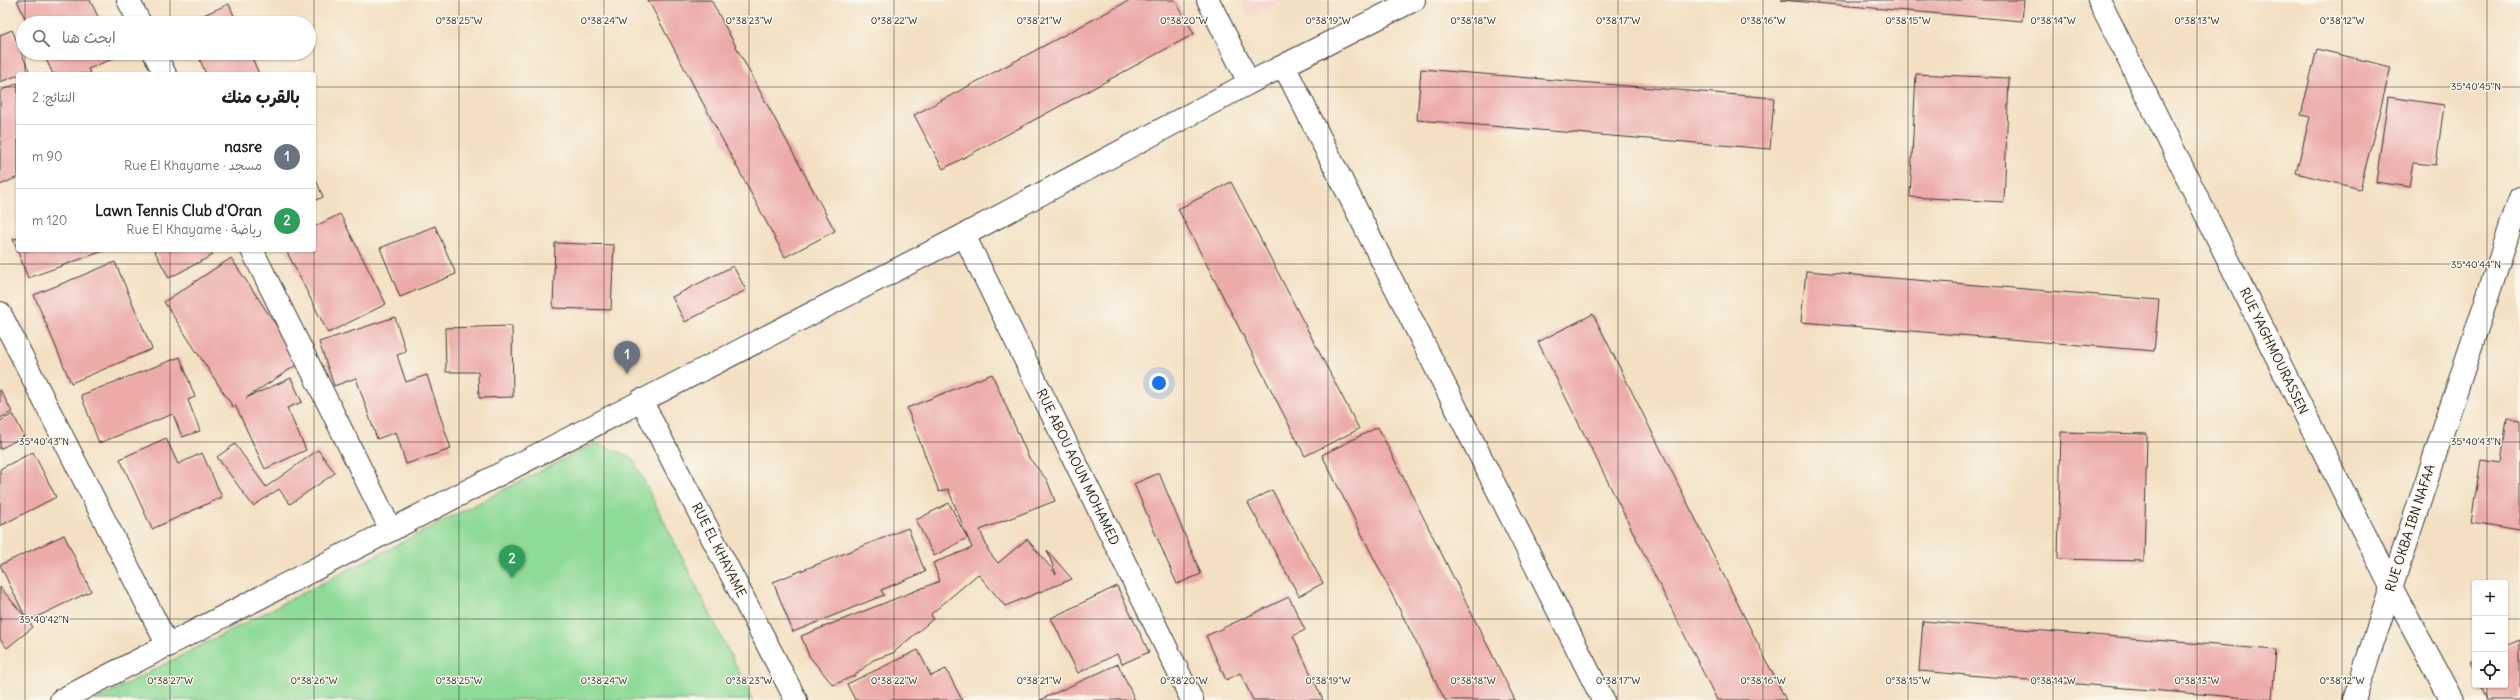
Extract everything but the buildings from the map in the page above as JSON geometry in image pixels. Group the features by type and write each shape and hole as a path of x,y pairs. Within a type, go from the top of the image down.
{"street":[{"path":"128,0 136,16"},
{"path":"1208,0 1249,83"},
{"path":"61,700 964,235 1249,83 1414,0"},
{"name":"RUE YAGHMOURASSEN","path":"2100,0 2391,587 2452,700"},
{"path":"158,60 164,72"},
{"path":"1284,66 1604,700"},
{"name":"RUE OKBA IBN NAFAA","path":"2354,700 2520,198"},
{"name":"RUE ABOU AOUN MOHAMED","path":"964,235 1192,700"},
{"path":"253,252 391,530"},
{"path":"0,313 168,646"},
{"name":"RUE EL KHAYAME","path":"641,400 796,700"}],"shaded area":[{"path":"1241,0 1283,0 1249,17"}],"green space":[{"path":"595,443 632,457 753,700 95,700"}],"place":[{"name":"nasre","path":"627,374"},
{"name":"Lawn Tennis Club d'Oran","path":"512,578"}]}
